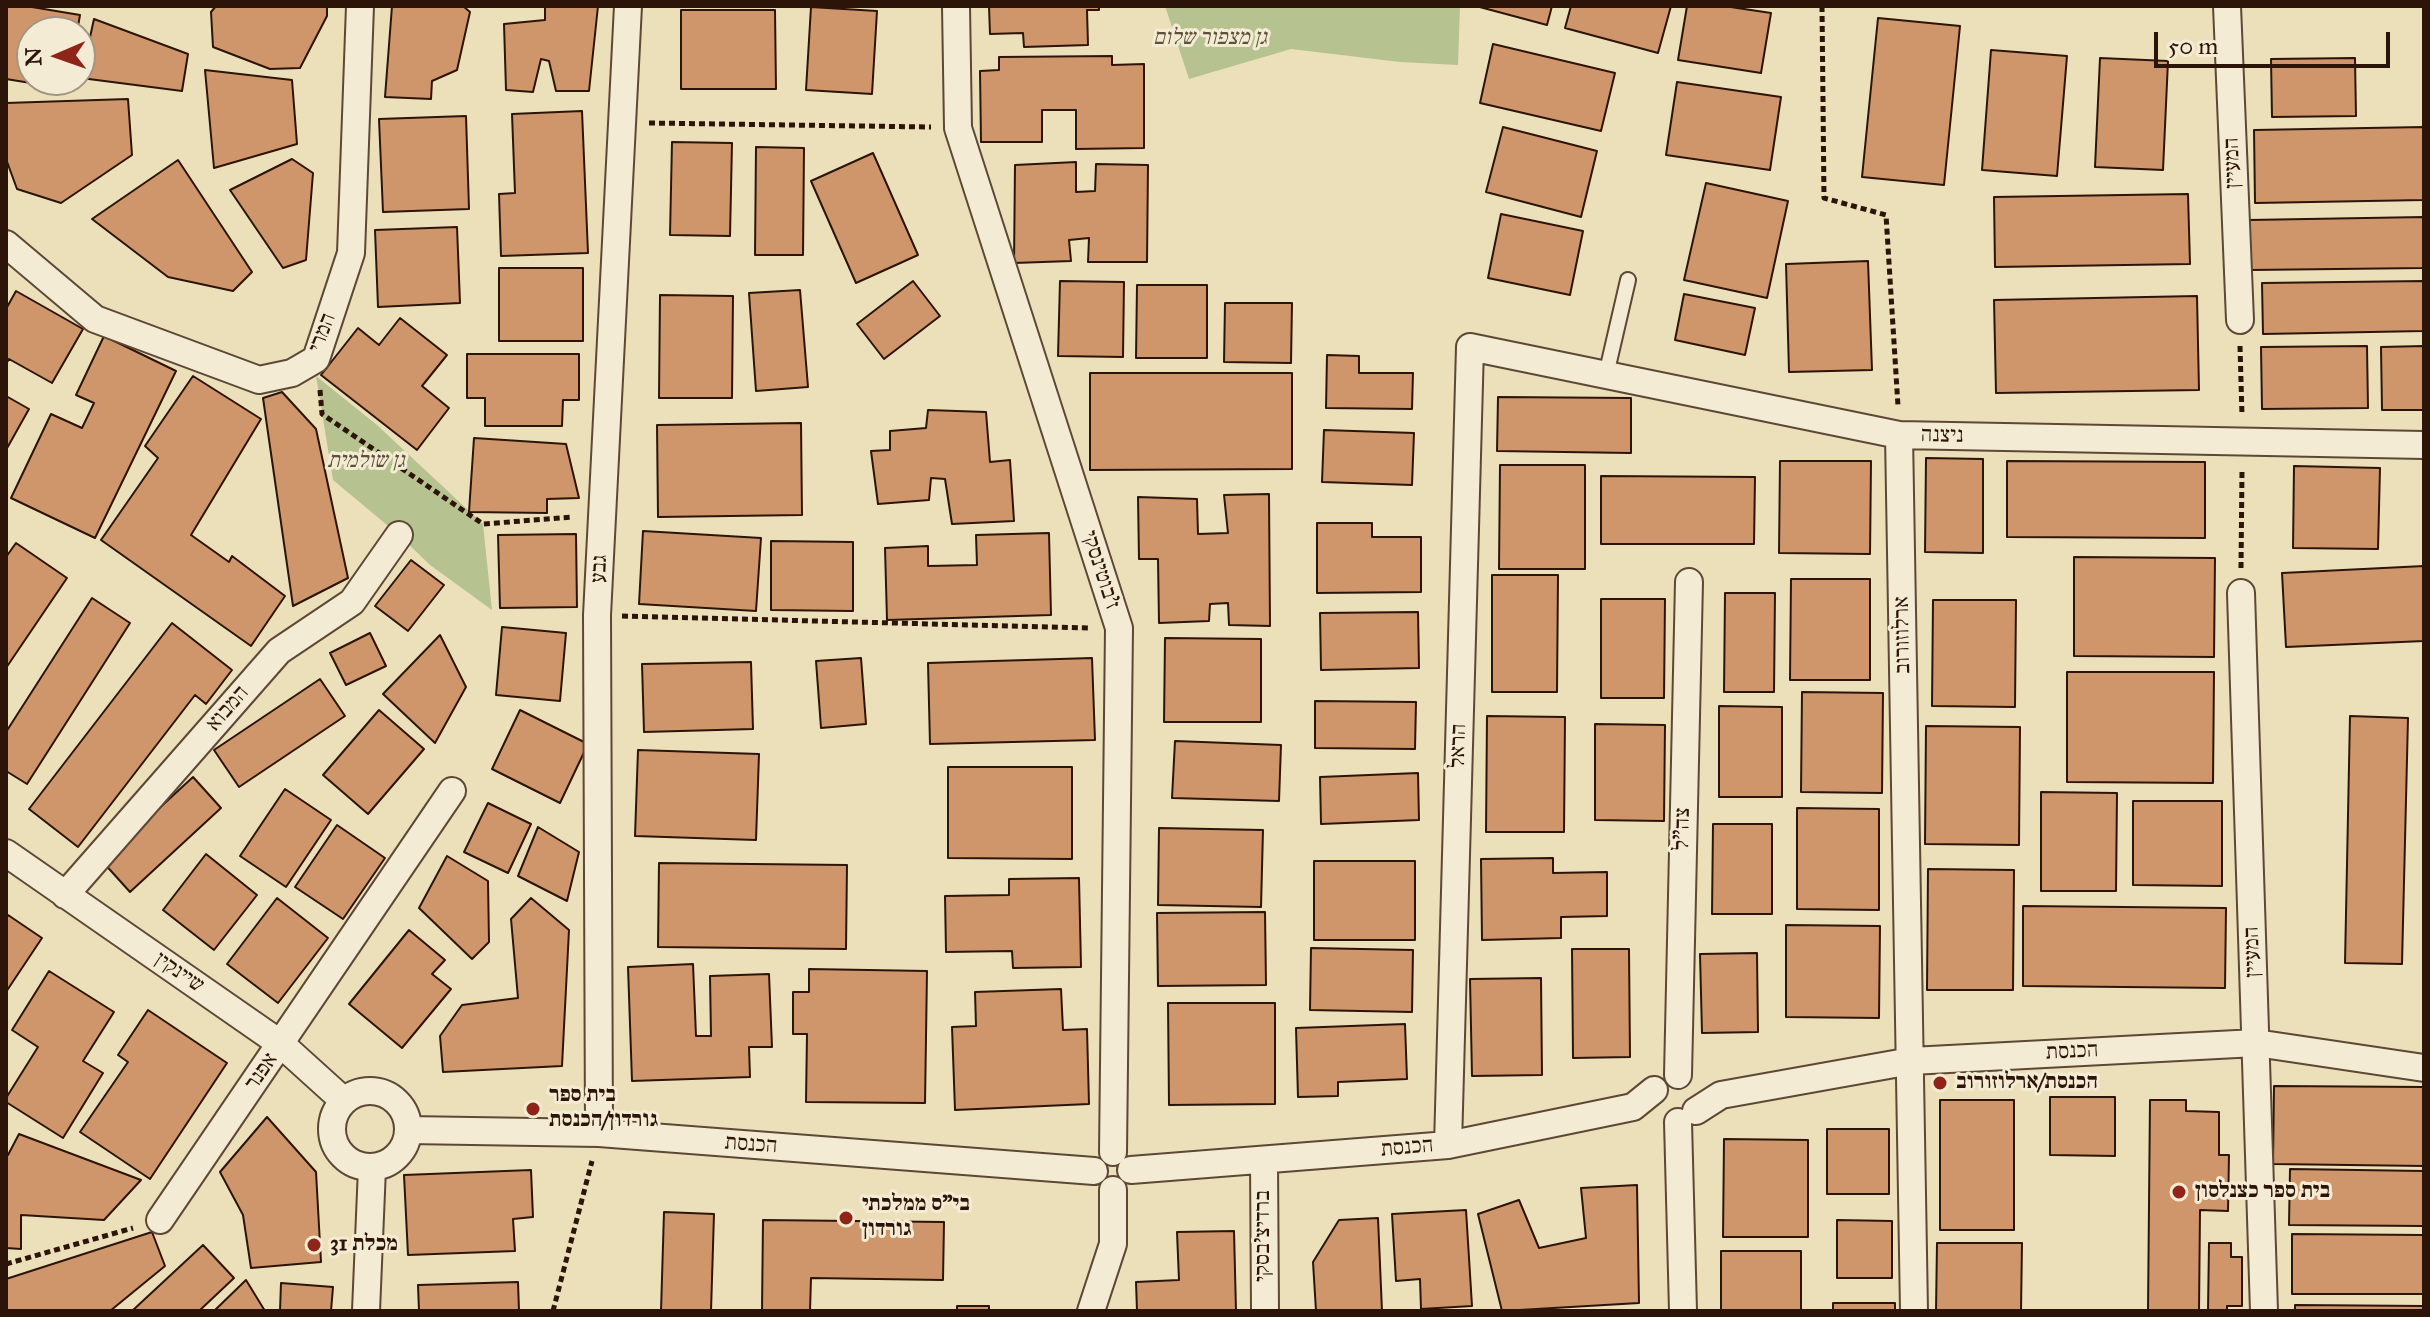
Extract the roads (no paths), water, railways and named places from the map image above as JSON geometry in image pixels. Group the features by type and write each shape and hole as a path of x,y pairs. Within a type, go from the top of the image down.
{"street":[{"name":"המרי","path":"6,244 95,319 259,380 292,373 316,359 351,253 360,6"},
{"name":"גבע","path":"599,1133 597,615 628,6"},
{"name":"ז'בוטינסקי","path":"956,6 958,128 1119,628 1119,1171 1113,1244 1091,1311"},
{"name":"המעיין","path":"2227,6 2240,320"},
{"name":"ניצנה","path":"1470,347 1899,435 2424,445"},
{"name":"הראל","path":"1448,1145 1470,347"},
{"name":"ארלוזורוב","path":"1899,435 1914,1311"},
{"name":"המבוא","path":"65,895 279,651 352,602 399,535"},
{"name":"צה\"ל","path":"1686,1079 1689,582"},
{"name":"המעיין","path":"2241,593 2264,1311"},
{"name":"אפנר","path":"160,1220 452,791"},
{"name":"שיינקין","path":"6,853 281,1044 344,1101"},
{"name":"הכנסת","path":"1721,1095 1911,1061 2256,1043 2424,1068"},
{"path":"1633,1107 1666,1077 1686,1079 1721,1095"},
{"path":"1683,1311 1679,1117 1700,1093 1686,1079"},
{"path":"1654,1090 1654,1105 1679,1117"},
{"path":"375,1091 388,1095 400,1104 408,1130 403,1149 395,1159 372,1168 356,1165 344,1158 333,1139 332,1125 344,1101 361,1092 375,1091"},
{"path":"1633,1107 1679,1117 1721,1095"},
{"name":"הכנסת","path":"408,1130 599,1133 1094,1171 1097,1160 1102,1156 1119,1171 1448,1145 1633,1107"},
{"name":"ברדיצ'בסקי","path":"1264,1160 1265,1311"},
{"path":"366,1311 372,1168"}],"lane":[{"path":"1606,375 1628,280"}],"place":[{"name":"הכנסת/ארלוזורוב","path":"1940,1083"},
{"name":"בית ספר גורדון/הכנסת","path":"533,1109"},
{"name":"בית ספר כצנלסון","path":"2179,1192"},
{"name":"בי\"ס ממלכתי גורדון","path":"846,1218"},
{"name":"מכלת 31","path":"314,1245"}],"park label":[{"name":"גן מצפור שלום","path":"1210,39"},
{"name":"גן שולמית","path":"366,462"}]}
